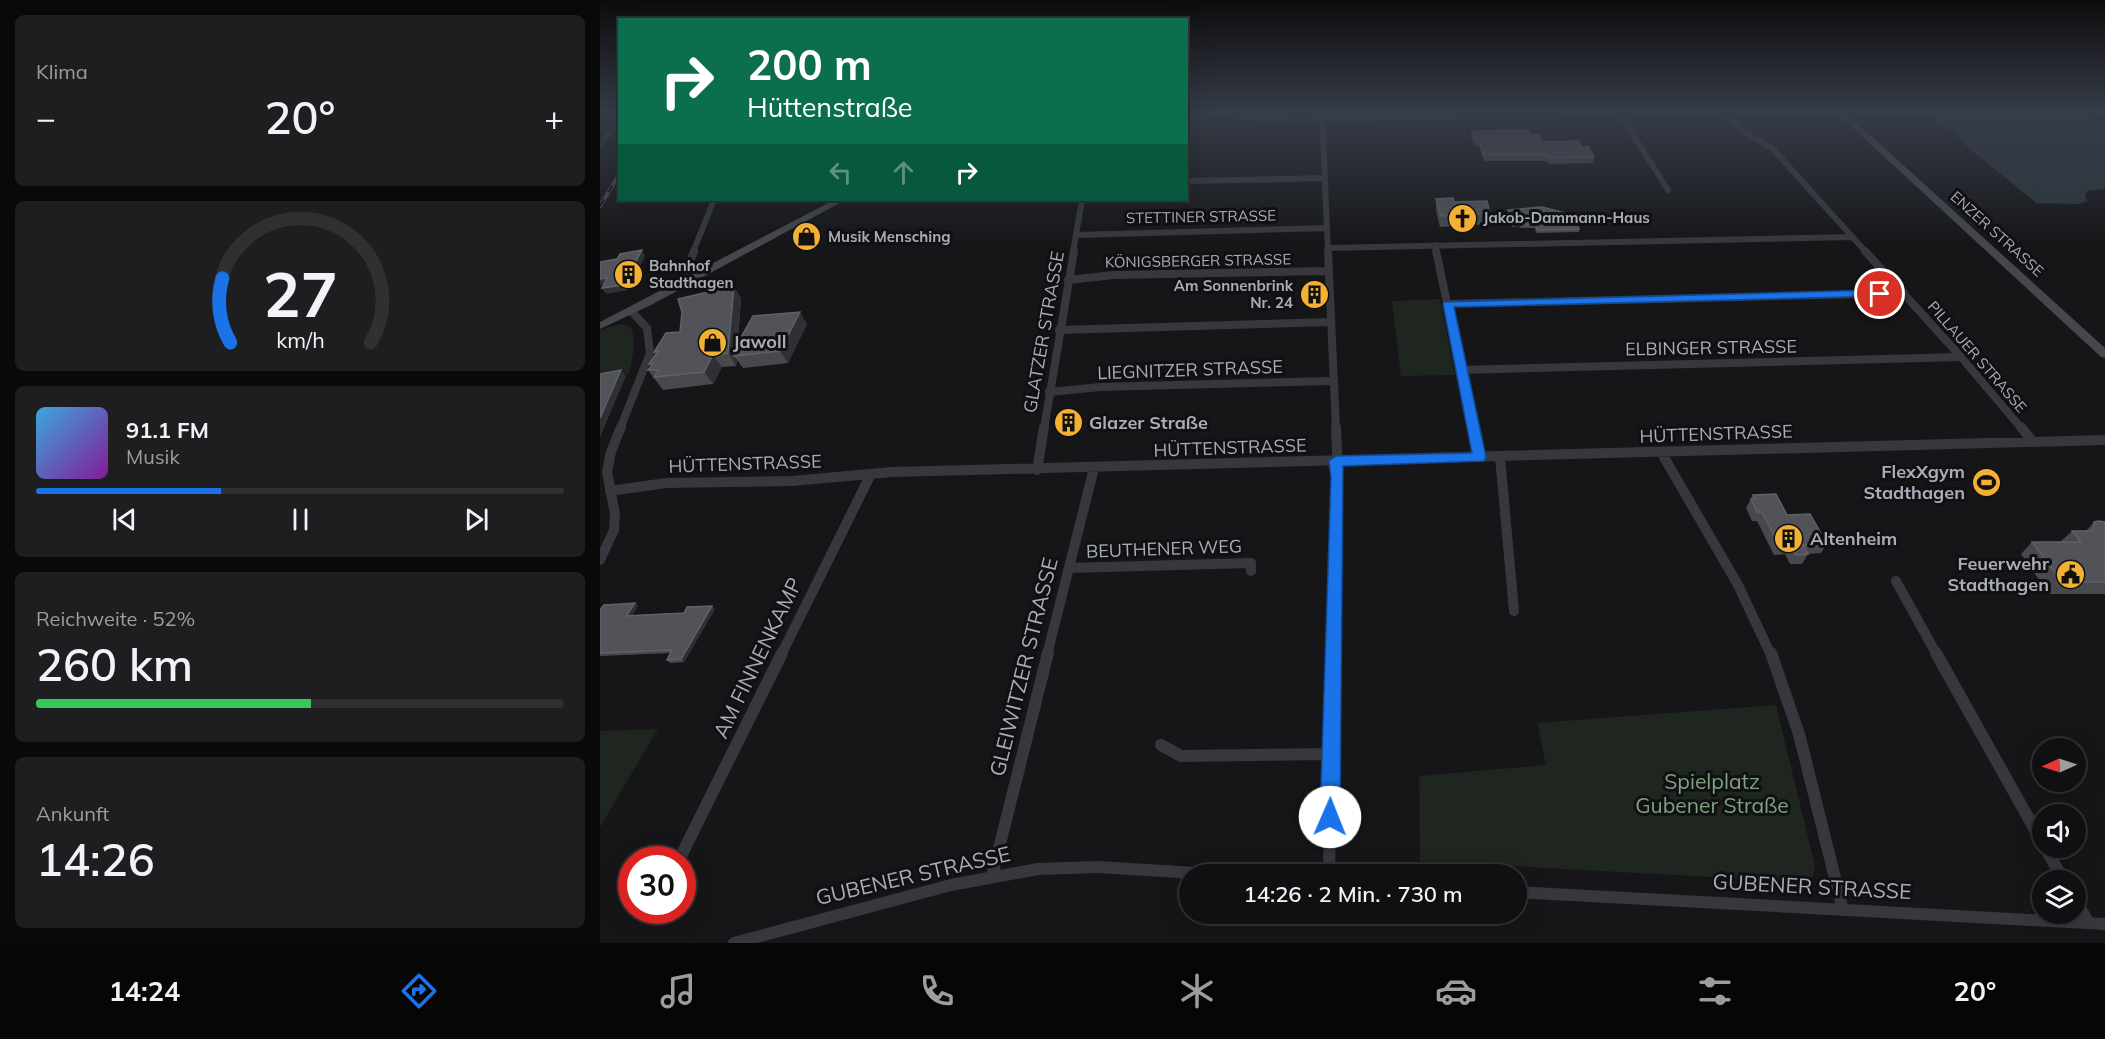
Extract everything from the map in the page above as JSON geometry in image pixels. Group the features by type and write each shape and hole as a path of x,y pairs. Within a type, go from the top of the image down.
{"main road":[{"name":"ENZER STRASSE","path":"1889,157 2105,354"},
{"path":"600,326 838,201"}],"street":[{"path":"1324,157 1332,381 1338,477 1329,864"},
{"path":"1647,157 1668,190"},
{"name":"PILLAUER STRASSE","path":"1780,157 1961,357 2032,442"},
{"path":"1188,181 1325,178"},
{"path":"694,278 687,271 688,262 714,201"},
{"name":"GLATZER STRASSE","path":"1037,470 1082,201"},
{"name":"STETTINER STRASSE","path":"1076,235 1327,228"},
{"path":"1328,248 1852,237"},
{"path":"1435,245 1480,457"},
{"name":"KÖNIGSBERGER STRASSE","path":"1068,280 1114,275 1328,271"},
{"path":"1448,304 1904,293"},
{"path":"600,560 614,530 615,514 607,472 611,452 650,353 647,328 631,311"},
{"path":"1059,330 1330,322"},
{"name":"ELBINGER STRASSE","path":"1461,370 1961,357"},
{"name":"LIEGNITZER STRASSE","path":"1049,392 1100,387 1332,381"},
{"name":"HÜTTENSTRASSE","path":"610,491 666,483 792,481 871,474 2105,440"},
{"path":"1661,452 1742,592 1782,683 1811,776 1843,910"},
{"path":"1500,457 1514,611"},
{"name":"GLEIWITZER STRASSE","path":"992,876 1094,468"},
{"name":"AM FINNENKAMP","path":"687,846 871,474"},
{"name":"BEUTHENER WEG","path":"1069,568 1251,563 1251,571"},
{"path":"1896,581 2032,824"},
{"path":"1161,745 1181,756 1331,754"},
{"name":"GUBENER STRASSE","path":"734,943 992,876 1038,869 1098,867 1179,872"},
{"name":"GUBENER STRASSE","path":"1527,893 2105,924"},
{"path":"2086,918 2089,923"}],"green space":[{"path":"1440,299 1455,375 1401,376 1392,301"},
{"path":"620,324 630,326 634,337 629,374 600,381 600,330"},
{"name":"Spielplatz Gubener Straße","path":"1776,705 1815,866 1813,877 1802,882 1527,867 1527,864 1420,861 1419,776 1546,765 1537,723"},
{"path":"658,729 600,827 600,731"}],"shaded area":[{"path":"1980,157 2105,157 2105,189 2087,191 2085,195 2087,201 2078,204 2036,203"}],"building":[{"path":"1453,198 1454,202 1487,201 1490,213 1441,216 1436,199"},
{"path":"1542,207 1565,213 1575,220 1579,229 1537,230 1536,225 1513,224 1508,210"},
{"path":"642,250 634,265 638,270 628,277 624,285 602,288 607,278 600,279 600,262 617,259 620,254"},
{"name":"Jawoll","path":"734,286 728,353 713,355 704,372 654,377 659,370 648,370 653,364 649,364 658,351 654,352 666,333 680,332 682,312 678,299"},
{"path":"800,312 780,351 734,356 736,353 732,353 753,316"},
{"path":"621,370 600,418 600,374"},
{"path":"1776,494 1787,515 1810,514 1827,544 1803,545 1808,554 1796,555 1790,545 1779,545 1762,512 1757,512 1751,499 1755,499 1753,495"},
{"name":"Feuerwehr Stadthagen","path":"2094,522 2105,522 2105,582 2062,582 2032,542 2081,542 2072,531 2093,531"},
{"path":"635,603 626,616 684,613 687,607 712,606 681,659 667,660 672,650 600,653 600,610 604,605"}],"railway":[{"path":"600,206 618,176"}],"place":[{"name":"Jakob-Dammann-Haus","path":"1462,218"},
{"name":"Musik Mensching","path":"807,237"},
{"name":"Bahnhof Stadthagen","path":"628,275"},
{"name":"Am Sonnenbrink Nr. 24","path":"1314,295"},
{"name":"Jawoll","path":"712,342"},
{"name":"Glazer Straße","path":"1068,423"},
{"name":"FlexXgym Stadthagen","path":"1986,482"},
{"name":"Altenheim","path":"1789,539"},
{"name":"Feuerwehr Stadthagen","path":"2070,574"}],"route":[{"path":"1330,817 1338,477 1336,461 1480,457 1448,304 1880,294"}]}
